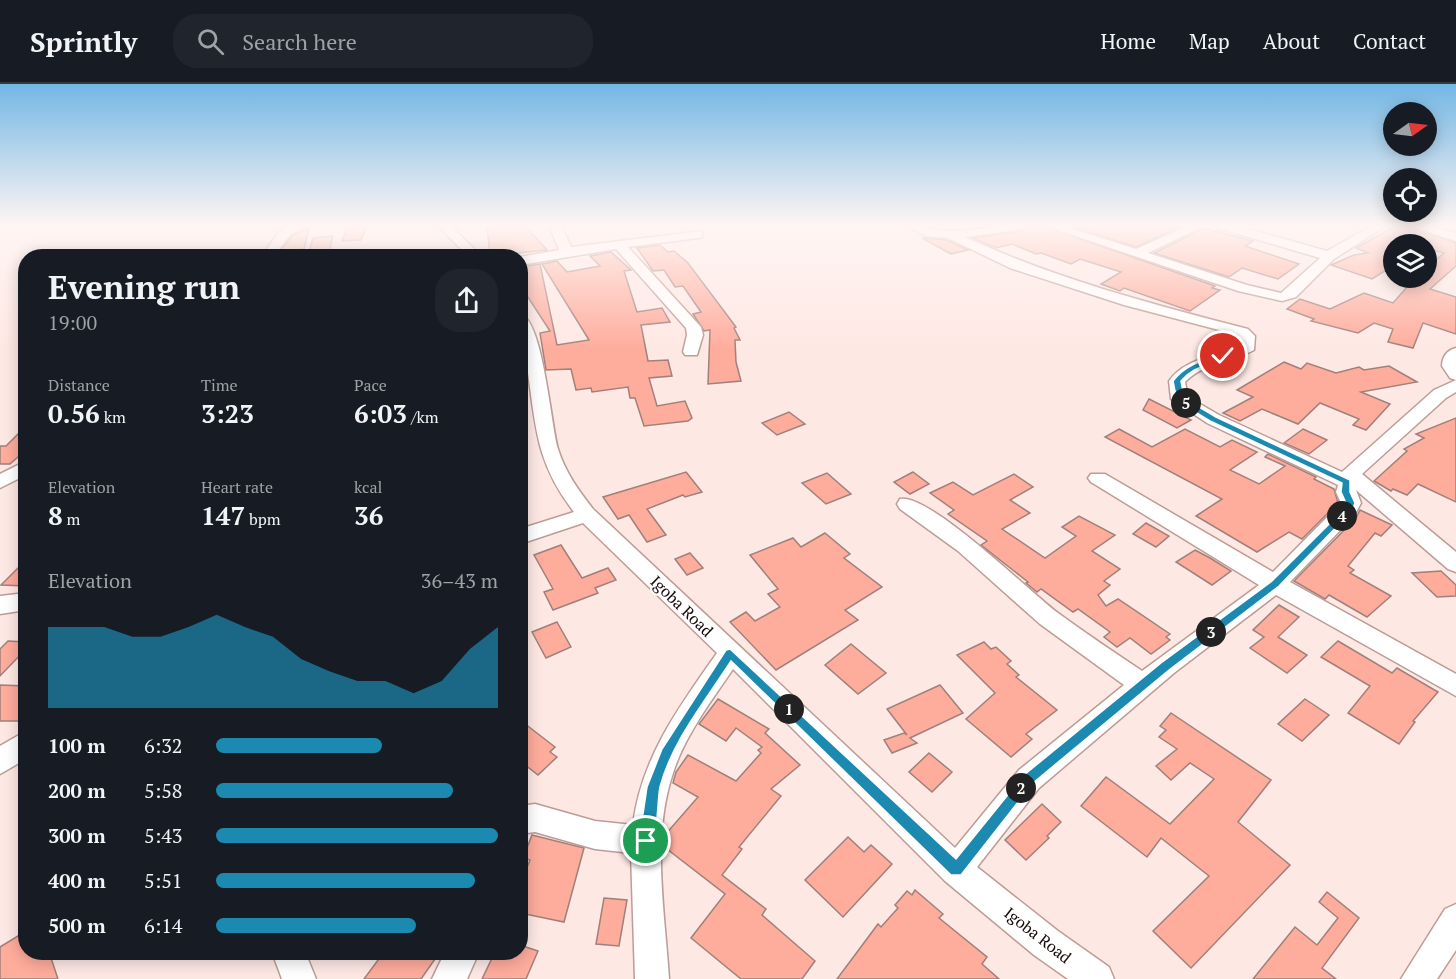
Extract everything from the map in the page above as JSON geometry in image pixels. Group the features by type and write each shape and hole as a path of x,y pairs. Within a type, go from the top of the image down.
{"street":[{"path":"639,267 693,327 695,335 691,352"},
{"path":"1020,267 1129,302 1243,332 1247,336 1248,347 1194,366 1182,375 1177,381 1180,399 1213,419 1348,478 1456,564"},
{"path":"1179,267 1260,293 1282,297 1291,294 1318,267"},
{"name":"Igoba Road","path":"528,340 536,361 530,389 560,482 612,542 661,584 956,870 1046,943 1097,979"},
{"path":"1456,353 1450,360 1450,366 1456,375"},
{"path":"956,870 1029,779 1143,685 1275,584 1347,511 1351,503 1346,492 1348,478 1440,394 1456,385"},
{"path":"0,482 18,472"},
{"path":"1098,478 1275,584 1456,686"},
{"path":"907,504 966,546 1048,618 1143,685"},
{"path":"528,534 588,514"},
{"path":"0,605 18,602"},
{"path":"652,979 646,841 654,787 669,749 730,653"},
{"path":"0,762 18,749"},
{"path":"528,819 535,818 595,835 646,841"},
{"path":"1418,979 1456,920"},
{"path":"291,960 299,979"},
{"path":"449,979 459,960"}],"building":[{"path":"528,267 541,267 557,345 589,340 544,267 562,267 567,272 596,267 627,267 631,270 624,271 637,312 662,308 670,322 641,325 648,361 668,360 672,376 649,378 657,406 685,401 692,418 688,421 644,426 635,398 630,398 628,387 592,392 591,388 576,390 571,369 546,370 540,333 550,331 528,297"},
{"path":"650,267 691,267 736,327 734,328 740,340 735,340 736,362 741,381 708,384 710,330 704,331 693,314 701,312 683,286 675,287 664,270 653,271"},
{"path":"1104,267 1160,267 1215,286 1212,288 1220,290 1190,311 1124,288 1120,291 1101,284 1121,272"},
{"path":"1197,267 1295,267 1278,279 1242,268 1229,277"},
{"path":"1336,267 1383,267 1383,272 1372,279"},
{"path":"1437,267 1455,267 1437,283"},
{"path":"1406,288 1431,288 1456,297 1456,334 1423,323 1413,348 1388,342 1393,329 1374,323 1358,333 1311,321 1314,319 1287,309 1300,299 1330,309 1364,293 1393,303"},
{"path":"1284,362 1301,369 1307,363 1336,373 1359,367 1364,370 1389,366 1417,382 1361,392 1390,404 1366,430 1353,425 1359,419 1320,403 1298,424 1262,409 1240,421 1223,413 1253,397 1237,390"},
{"path":"1149,399 1191,420 1177,428 1143,410"},
{"path":"789,412 805,424 777,435 762,423"},
{"path":"1456,418 1456,502 1418,484 1407,495 1393,489 1391,491 1374,481 1407,451 1404,449 1424,438 1416,434"},
{"path":"1119,429 1152,447 1185,429 1220,447 1232,440 1257,452 1230,470 1259,484 1285,466 1265,457 1268,454 1316,477 1314,479 1334,489 1338,503 1302,539 1289,532 1257,552 1196,516 1222,499 1105,437"},
{"path":"1303,429 1327,440 1309,454 1284,443"},
{"path":"18,434 18,457 10,464 0,464 0,446 6,446"},
{"path":"686,472 702,492 685,497 683,495 647,509 666,535 647,542 629,515 618,519 603,497"},
{"path":"913,472 929,484 910,494 894,482"},
{"path":"827,473 851,494 826,504 802,483"},
{"path":"1014,474 1033,487 1010,500 1030,513 1002,529 1045,558 1076,536 1062,527 1079,516 1115,535 1092,551 1120,569 1104,581 1110,585 1098,595 1106,606 1118,599 1170,634 1166,637 1170,640 1151,654 1130,638 1117,647 1104,637 1110,632 1078,609 1073,612 1041,589 1037,592 1026,583 1028,582 981,545 987,541 948,514 954,510 930,493 953,482 973,495"},
{"path":"1360,510 1392,525 1381,536 1375,533 1348,566 1354,570 1350,573 1391,596 1367,617 1329,595 1325,599 1294,581 1356,518"},
{"path":"1146,523 1169,536 1156,547 1133,534"},
{"path":"825,533 850,554 844,558 882,587 845,610 858,620 776,670 730,622 746,612 755,621 780,607 768,594 778,589 750,555 793,538 801,547"},
{"path":"561,545 582,578 608,568 616,580 595,588 598,593 553,610 544,592 553,589 534,555"},
{"path":"1195,550 1231,571 1212,585 1176,562"},
{"path":"690,553 703,568 687,575 675,559"},
{"path":"18,568 18,586 1,585"},
{"path":"1441,571 1456,585 1456,596 1437,597 1412,573"},
{"path":"1279,605 1299,617 1278,637 1307,655 1287,673 1250,648 1264,637 1253,630"},
{"path":"557,622 571,647 546,658 532,632"},
{"path":"8,641 18,642 18,657 0,676 0,649"},
{"path":"1338,641 1392,673 1397,668 1438,692 1413,721 1415,722 1399,744 1348,713 1370,686 1321,657"},
{"path":"984,642 991,649 996,647 1011,661 1007,664 1019,675 1016,677 1057,710 1026,734 1032,739 1011,757 966,719 995,693 957,655"},
{"path":"851,644 886,673 858,694 825,665"},
{"path":"0,685 18,686 18,721 0,721"},
{"path":"940,685 963,713 910,738 917,743 892,753 884,740 904,733 907,735 887,709"},
{"path":"718,699 769,729 765,733 800,765 771,789 781,796 739,847 742,849 722,875 766,909 762,915 815,961 802,979 741,979 691,938 725,894 663,846 664,836 698,797 673,783 676,772 688,755 736,781 761,753 758,750 762,747 736,728 726,741 699,724"},
{"path":"1305,699 1329,715 1302,741 1278,724"},
{"path":"1171,713 1271,780 1238,822 1290,865 1191,968 1153,931 1209,876 1161,838 1147,857 1081,806 1106,777 1170,824 1214,779 1190,763 1171,780 1156,766 1177,749 1159,737 1166,730 1160,726"},
{"path":"528,726 555,747 550,752 557,757 538,775 528,767"},
{"path":"929,753 952,772 932,792 909,772"},
{"path":"1042,804 1061,822 1047,836 1049,838 1026,860 1005,840"},
{"path":"532,835 584,848 564,922 528,915 528,865 530,860 528,859 528,845"},
{"path":"848,837 864,852 871,845 892,864 843,917 805,880"},
{"path":"915,890 943,914 939,918 987,957 982,964 999,979 837,979 878,924 881,927 898,908 895,905 907,891 912,895"},
{"path":"1327,892 1359,918 1322,968 1336,979 1253,979 1295,927 1317,945 1338,918 1319,902"},
{"path":"604,898 627,900 619,946 596,944"},
{"path":"18,936 18,960 52,960 58,979 0,979 0,947"},
{"path":"528,948 538,951 526,979 482,979 491,960 528,960"},
{"path":"378,960 434,960 421,979 364,979"}],"route":[{"path":"646,841 654,787 669,749 730,653 956,870 1029,779 1165,666 1275,584 1347,511 1351,503 1346,492 1347,482 1213,419 1191,408 1180,399 1177,381 1182,375 1194,366 1223,356"}]}
